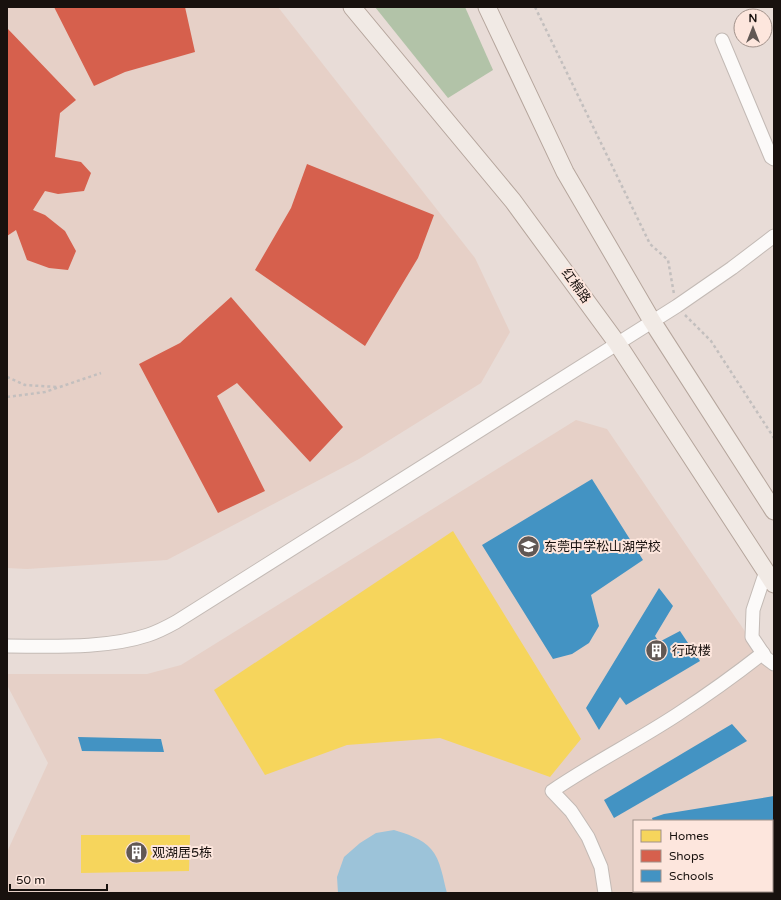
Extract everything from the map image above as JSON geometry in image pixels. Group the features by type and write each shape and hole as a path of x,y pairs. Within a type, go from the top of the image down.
{"main road":[{"name":"红棉路","path":"352,7 513,201 617,343 770,578"},
{"path":"487,7 565,172 652,321 774,510"}],"street":[{"path":"722,40 757,124 771,156 774,159"},
{"path":"7,646 83,645 147,635 162,629 189,614 677,306 732,268 774,236"},
{"path":"770,578 753,610 752,637 763,653 774,664"},
{"path":"606,893 601,868 588,837 571,811 552,791 677,715 727,681 763,653"}],"path":[{"path":"534,7 650,244 668,260 677,306 711,341 774,438"},
{"path":"7,397 45,392 101,373"},
{"path":"7,377 25,384 59,387"}],"shaded area":[{"path":"7,7 278,7 475,258 510,332 481,383 359,459 167,560 27,569 7,568"},
{"name":"东莞中学松山湖学校","path":"576,420 607,429 774,674 774,893 7,893 7,852 48,763 7,685 7,674 147,674 181,665"}],"green space":[{"path":"375,7 465,7 493,70 448,98"}],"water":[{"path":"394,830 419,839 431,849 439,864 447,893 338,893 337,877 344,857 360,843 376,833"}],"building: Homes":[{"path":"453,531 581,739 550,777 440,738 347,745 265,775 214,690"},
{"name":"观湖居5栋","path":"81,835 190,835 189,871 81,873"}],"building: Shops":[{"path":"54,7 185,7 195,52 125,72 94,86"},
{"path":"7,28 76,100 60,113 55,157 81,162 91,173 84,191 58,194 45,191 33,210 45,215 65,231 76,251 68,270 49,268 27,260 16,230 7,236"},
{"path":"307,164 434,215 418,258 365,346 255,270 291,208"},
{"path":"231,297 343,427 310,462 237,383 217,396 265,491 218,513 139,364 180,343"}],"building: Schools":[{"path":"592,479 643,560 591,595 599,626 589,643 572,654 553,659 482,545"},
{"name":"行政楼","path":"659,588 673,606 655,636 659,642 680,631 700,661 626,705 620,697 599,730 586,708"},
{"path":"732,724 747,741 614,818 604,800"},
{"path":"78,737 161,739 164,752 82,751"},
{"path":"774,796 774,871 773,820 653,820 652,818 664,814"},
{"path":"652,892 740,892 738,893"}],"place":[{"name":"东莞中学松山湖学校","path":"529,547"},
{"name":"行政楼","path":"657,651"},
{"name":"观湖居5栋","path":"136,853"}]}
